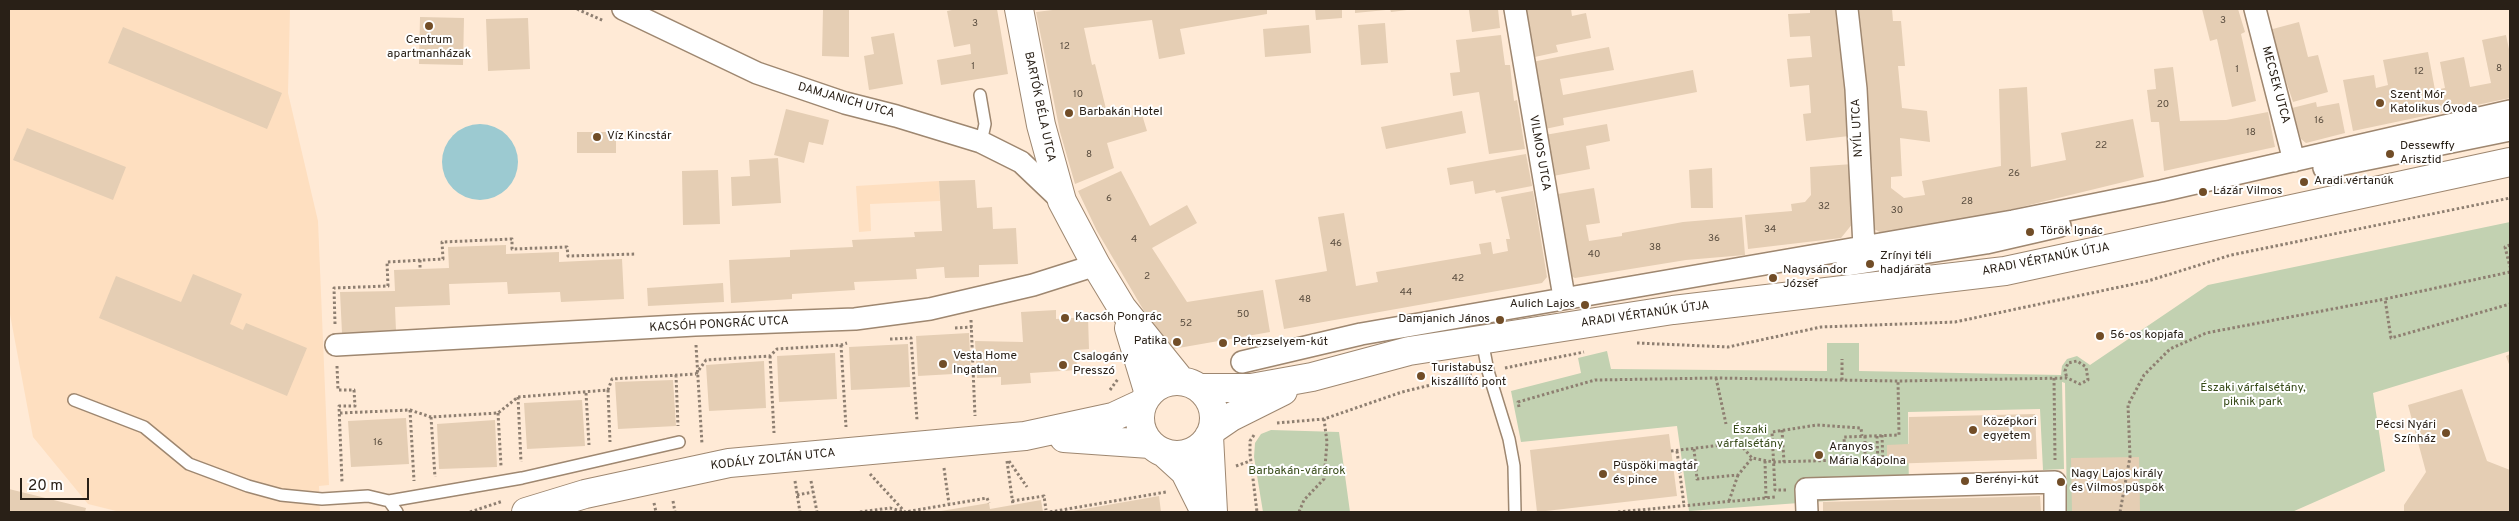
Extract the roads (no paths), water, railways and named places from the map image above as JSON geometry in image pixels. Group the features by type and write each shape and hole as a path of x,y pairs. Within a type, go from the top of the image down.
{"street":[{"name":"BARTÓK BÉLA UTCA","path":"1019,9 1041,125 1062,201 1096,266 1122,308 1190,385"},
{"name":"VILMOS UTCA","path":"1515,9 1564,298"},
{"name":"NYÍL UTCA","path":"1848,9 1856,89 1855,249"},
{"name":"MECSEK UTCA","path":"2255,9 2294,161"},
{"name":"DAMJANICH UTCA","path":"617,17 756,73 845,103 896,116 981,142 1021,162 1062,201"},
{"path":"1242,362 1361,334 1564,298 1681,280 2032,217 2161,191 2510,111"},
{"path":"1855,249 1847,266 1986,243 2510,130"},
{"name":"ARADI VÉRTANÚK ÚTJA","path":"1190,385 1251,388 1312,377 1409,351 1673,310 2005,270 2510,162"},
{"name":"KACSÓH PONGRÁC UTCA","path":"336,345 695,325 855,319 902,314 1032,285 1096,266"},
{"name":"BARTÓK BÉLA UTCA","path":"1122,308 1142,365 1146,398"},
{"path":"1339,369 1361,334"},
{"name":"ARADI VÉRTANÚK ÚTJA","path":"1211,433 1230,417 1312,377"},
{"path":"1205,512 1185,472 1157,448 1141,424 1146,398 1158,386 1169,382 1190,385 1208,397 1213,408 1214,419 1211,433 1213,512"},
{"name":"KODÁLY ZOLTÁN UTCA","path":"526,512 585,494 729,463 1025,436 1113,417 1146,398"},
{"path":"1157,448 1184,454 1198,448 1211,433"},
{"name":"KODÁLY ZOLTÁN UTCA","path":"1025,436 1157,448"},
{"path":"1807,512 1806,489 1881,480 2055,482 2055,512"}],"lane":[{"path":"980,95 984,124 981,142"},
{"path":"1482,340 1488,372 1509,439 1514,466 1515,512"},
{"path":"74,400 144,427 189,464 248,486 281,495 322,499 368,496 389,501 502,481 679,442"},
{"path":"389,501 397,512"}],"water":[{"path":"480,124 494,127 507,135 515,148 518,162 515,176 507,189 494,197 480,200 466,197 453,189 445,176 442,162 445,148 453,135 466,127"}],"place":[{"name":"Centrum apartmanházak","path":"429,26"},
{"name":"Szent Mór Katolikus Óvoda","path":"2380,103"},
{"name":"Barbakán Hotel","path":"1069,113"},
{"name":"Víz Kincstár","path":"597,137"},
{"name":"Dessewffy Arisztid","path":"2390,154"},
{"name":"Aradi vértanúk","path":"2304,182"},
{"name":"Lázár Vilmos","path":"2203,192"},
{"name":"Török Ignác","path":"2030,232"},
{"name":"Zrínyi téli hadjárata","path":"1870,264"},
{"name":"Nagysándor József","path":"1773,278"},
{"name":"Aulich Lajos","path":"1585,305"},
{"name":"Kacsóh Pongrác","path":"1065,318"},
{"name":"Damjanich János","path":"1500,320"},
{"name":"56-os kopjafa","path":"2100,336"},
{"name":"Patika","path":"1177,342"},
{"name":"Petrezselyem-kút","path":"1223,343"},
{"name":"Vesta Home Ingatlan","path":"943,364"},
{"name":"Csalogány Presszó","path":"1063,365"},
{"name":"Turistabusz kiszállító pont","path":"1421,376"},
{"name":"Középkori egyetem","path":"1973,430"},
{"name":"Pécsi Nyári Színház","path":"2446,433"},
{"name":"Aranyos Mária Kápolna","path":"1819,455"},
{"name":"Püspöki magtár és pince","path":"1603,474"},
{"name":"Berényi-kút","path":"1965,481"},
{"name":"Nagy Lajos király és Vilmos püspök","path":"2061,482"}],"park label":[{"name":"Északi várfalsétány, piknik park","path":"2253,396"},
{"name":"Északi várfalsétány","path":"1750,438"},
{"name":"Barbakán-várárok","path":"1297,472"}]}
